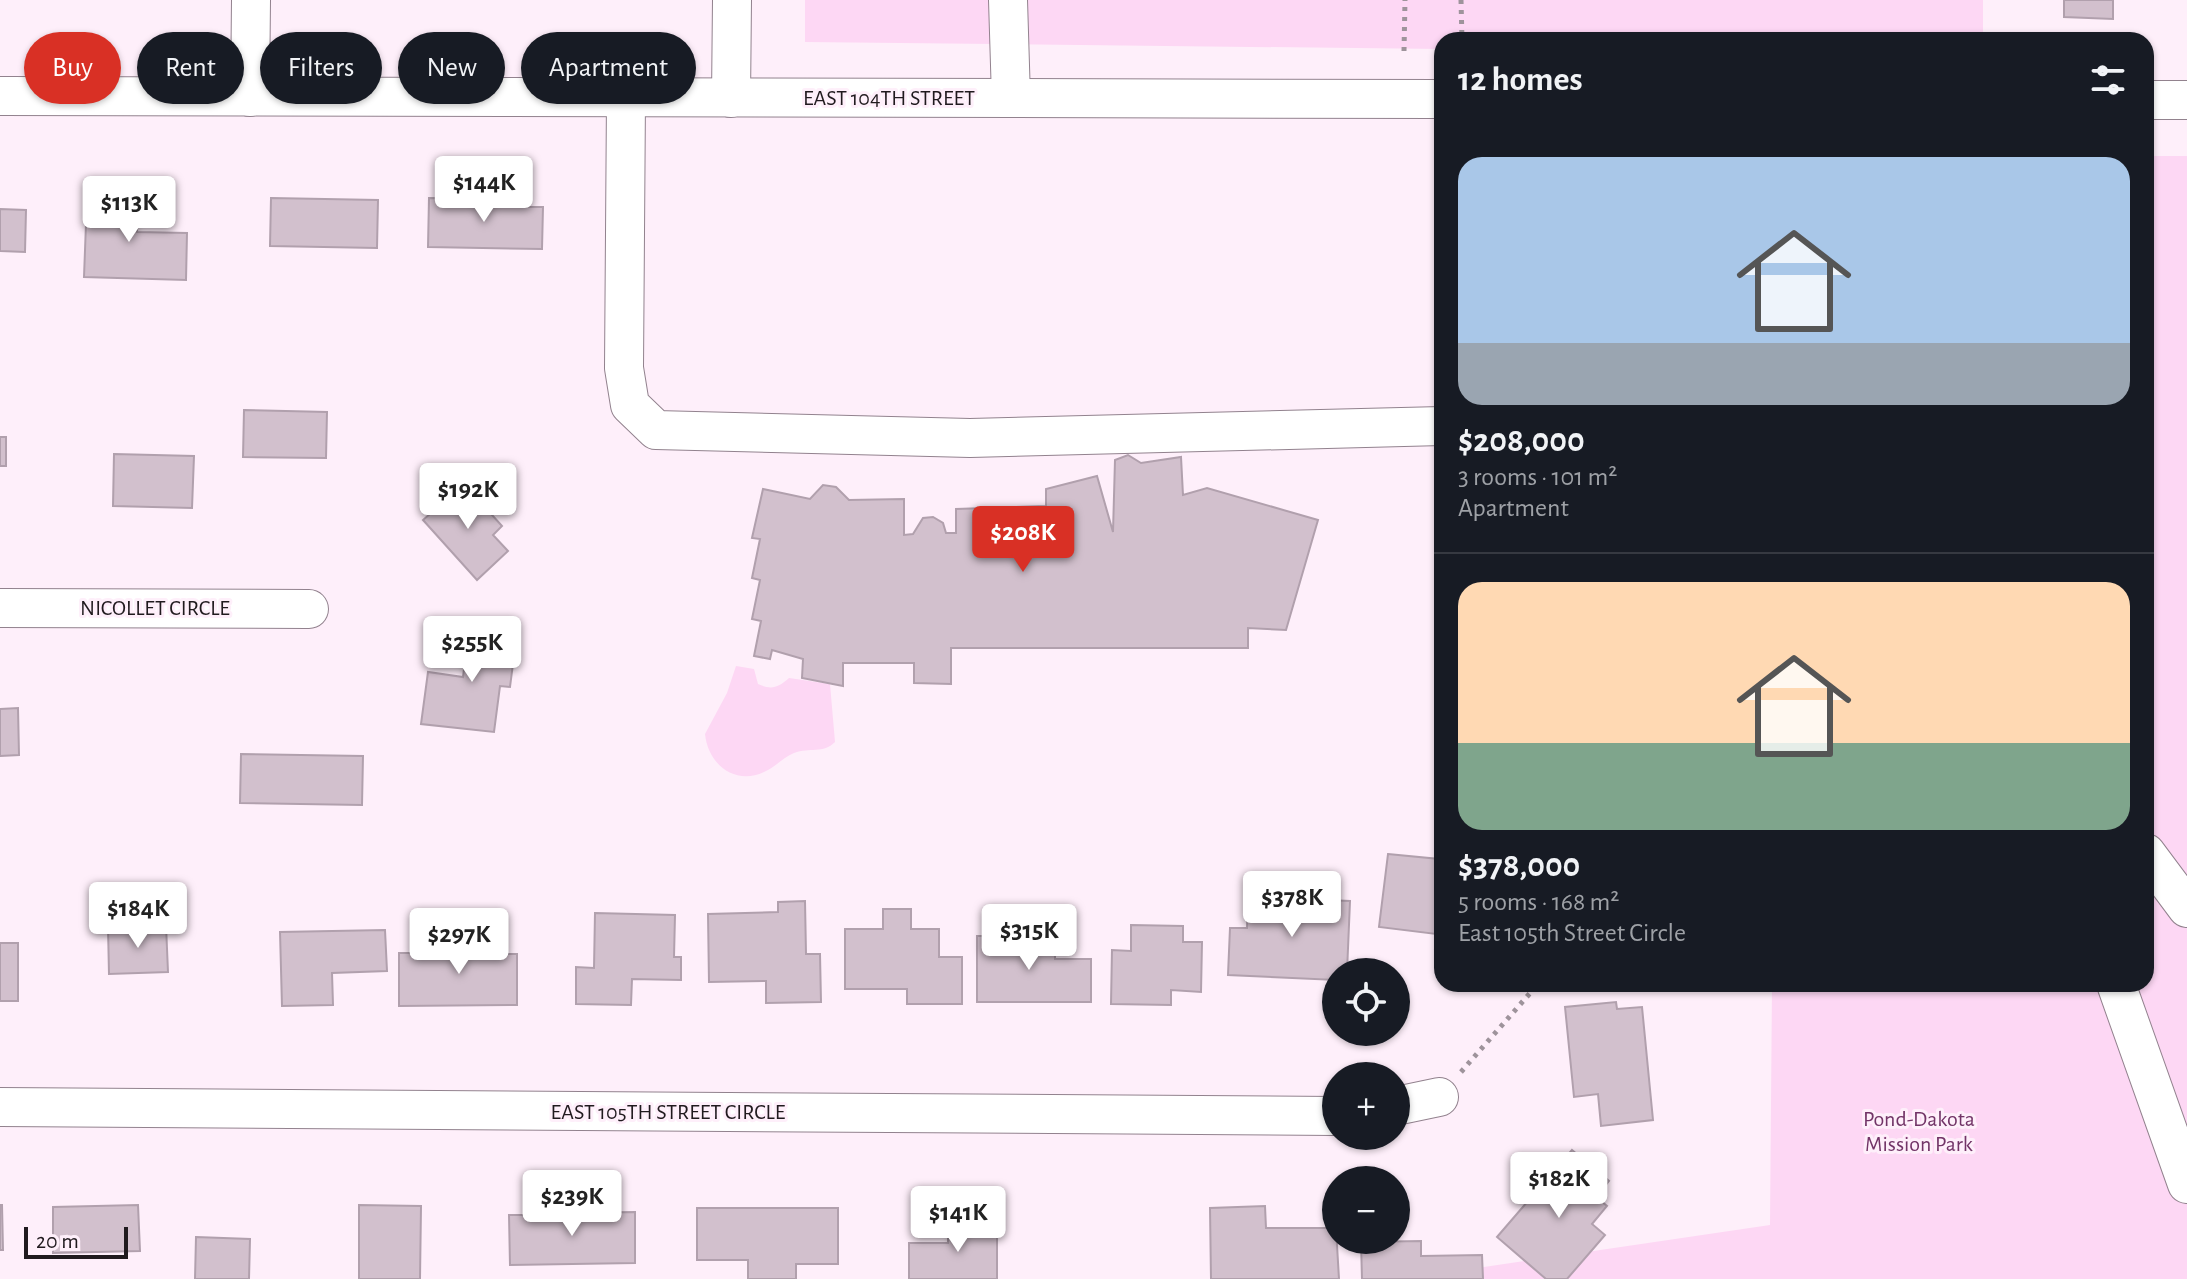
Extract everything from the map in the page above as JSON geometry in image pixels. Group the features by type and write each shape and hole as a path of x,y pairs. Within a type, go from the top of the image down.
{"street":[{"path":"250,97 251,0"},
{"path":"731,98 732,0"},
{"path":"1008,0 1011,98"},
{"name":"EAST 104TH STREET","path":"0,96 521,98"},
{"name":"EAST 104TH STREET","path":"696,98 1434,99"},
{"path":"2154,100 2187,100"},
{"path":"626,104 624,368 630,405 656,430 970,438 1434,426"},
{"name":"NICOLLET CIRCLE","path":"0,608 309,609"},
{"path":"2154,855 2187,866"},
{"path":"2154,863 2187,908"},
{"path":"2119,992 2187,1184"},
{"path":"1410,1103 1439,1097"},
{"name":"EAST 105TH STREET CIRCLE","path":"0,1107 1322,1116"}],"path":[{"path":"1404,51 1405,0"},
{"path":"1461,0 1462,32"},
{"path":"1439,1097 1531,992"}],"green space":[{"path":"805,0 1983,0 1983,32 1434,32 1434,49 805,42"},
{"name":"Pond-Dakota Mission Park","path":"2154,156 2187,156 2187,1279 1442,1279 1457,1271 1770,1225 1772,992 2154,992"},
{"path":"736,666 754,669 758,684 767,687 778,686 789,678 830,684 835,742 826,748 794,753 757,775 735,775 718,764 707,745 705,734 727,693"}],"building":[{"path":"2064,0 2113,0 2113,19 2064,17"},
{"path":"87,197 138,199 137,232 187,233 186,280 84,277"},
{"path":"271,198 378,200 377,248 270,246"},
{"path":"429,198 511,199 511,207 543,207 542,249 428,247"},
{"path":"0,209 26,210 25,252 0,251"},
{"path":"244,410 327,412 326,458 243,457"},
{"path":"0,437 6,437 6,466 0,466"},
{"path":"114,454 194,456 192,508 113,506"},
{"path":"1128,455 1141,463 1181,457 1183,495 1207,488 1318,520 1286,630 1248,628 1248,648 951,648 951,684 914,683 914,663 843,663 843,686 802,678 803,659 772,650 770,659 754,656 761,621 752,619 760,580 752,578 760,539 752,538 763,489 810,499 823,485 836,487 849,500 904,499 904,535 913,534 923,518 933,517 943,523 946,533 956,533 956,509 1046,506 1046,489 1097,476 1113,532 1115,460"},
{"path":"464,484 502,526 493,535 508,551 477,580 423,520"},
{"path":"469,627 517,633 510,687 500,686 494,732 421,724 428,672 463,677"},
{"path":"18,708 19,755 0,756 0,709"},
{"path":"241,754 363,756 362,805 240,803"},
{"path":"1388,854 1434,859 1434,934 1379,927"},
{"path":"1248,897 1350,901 1348,958 1322,958 1322,979 1228,975 1230,928 1247,928"},
{"path":"805,901 806,954 820,954 821,1002 766,1003 766,981 709,982 708,914 778,912 778,902"},
{"path":"883,909 911,909 911,929 939,929 939,957 962,957 962,1004 907,1004 907,989 845,989 845,929 883,929"},
{"path":"595,913 675,915 674,957 681,957 681,980 632,979 631,1005 576,1004 576,967 594,968"},
{"path":"166,925 168,972 109,974 108,927"},
{"path":"1131,925 1183,926 1183,942 1202,942 1201,992 1171,990 1171,1005 1111,1004 1112,950 1131,951"},
{"path":"385,930 387,971 332,973 333,1005 282,1006 280,932"},
{"path":"977,936 1055,936 1055,959 1091,959 1091,1002 977,1002"},
{"path":"443,938 493,938 493,954 517,954 517,1005 399,1006 399,953 443,953"},
{"path":"0,943 18,943 18,1001 0,1001"},
{"path":"1616,1002 1617,1009 1642,1007 1653,1120 1601,1126 1598,1094 1574,1097 1565,1007"},
{"path":"1572,1150 1609,1181 1596,1197 1607,1206 1592,1224 1605,1235 1567,1279 1546,1279 1497,1237"},
{"path":"539,1204 561,1204 561,1213 635,1212 635,1263 510,1265 509,1215 539,1215"},
{"path":"2,1205 3,1250 0,1250"},
{"path":"138,1205 140,1251 53,1253 53,1207"},
{"path":"359,1205 421,1206 420,1279 359,1279"},
{"path":"1265,1206 1266,1228 1322,1228 1322,1254 1338,1254 1339,1279 1211,1279 1210,1208"},
{"path":"697,1208 838,1208 838,1264 796,1264 796,1279 748,1279 748,1260 697,1260"},
{"path":"948,1221 997,1222 997,1279 909,1279 909,1243 948,1243"},
{"path":"196,1237 250,1239 249,1279 195,1279"},
{"path":"1410,1241 1421,1241 1421,1256 1482,1255 1483,1279 1362,1279 1361,1254 1410,1254"}]}
